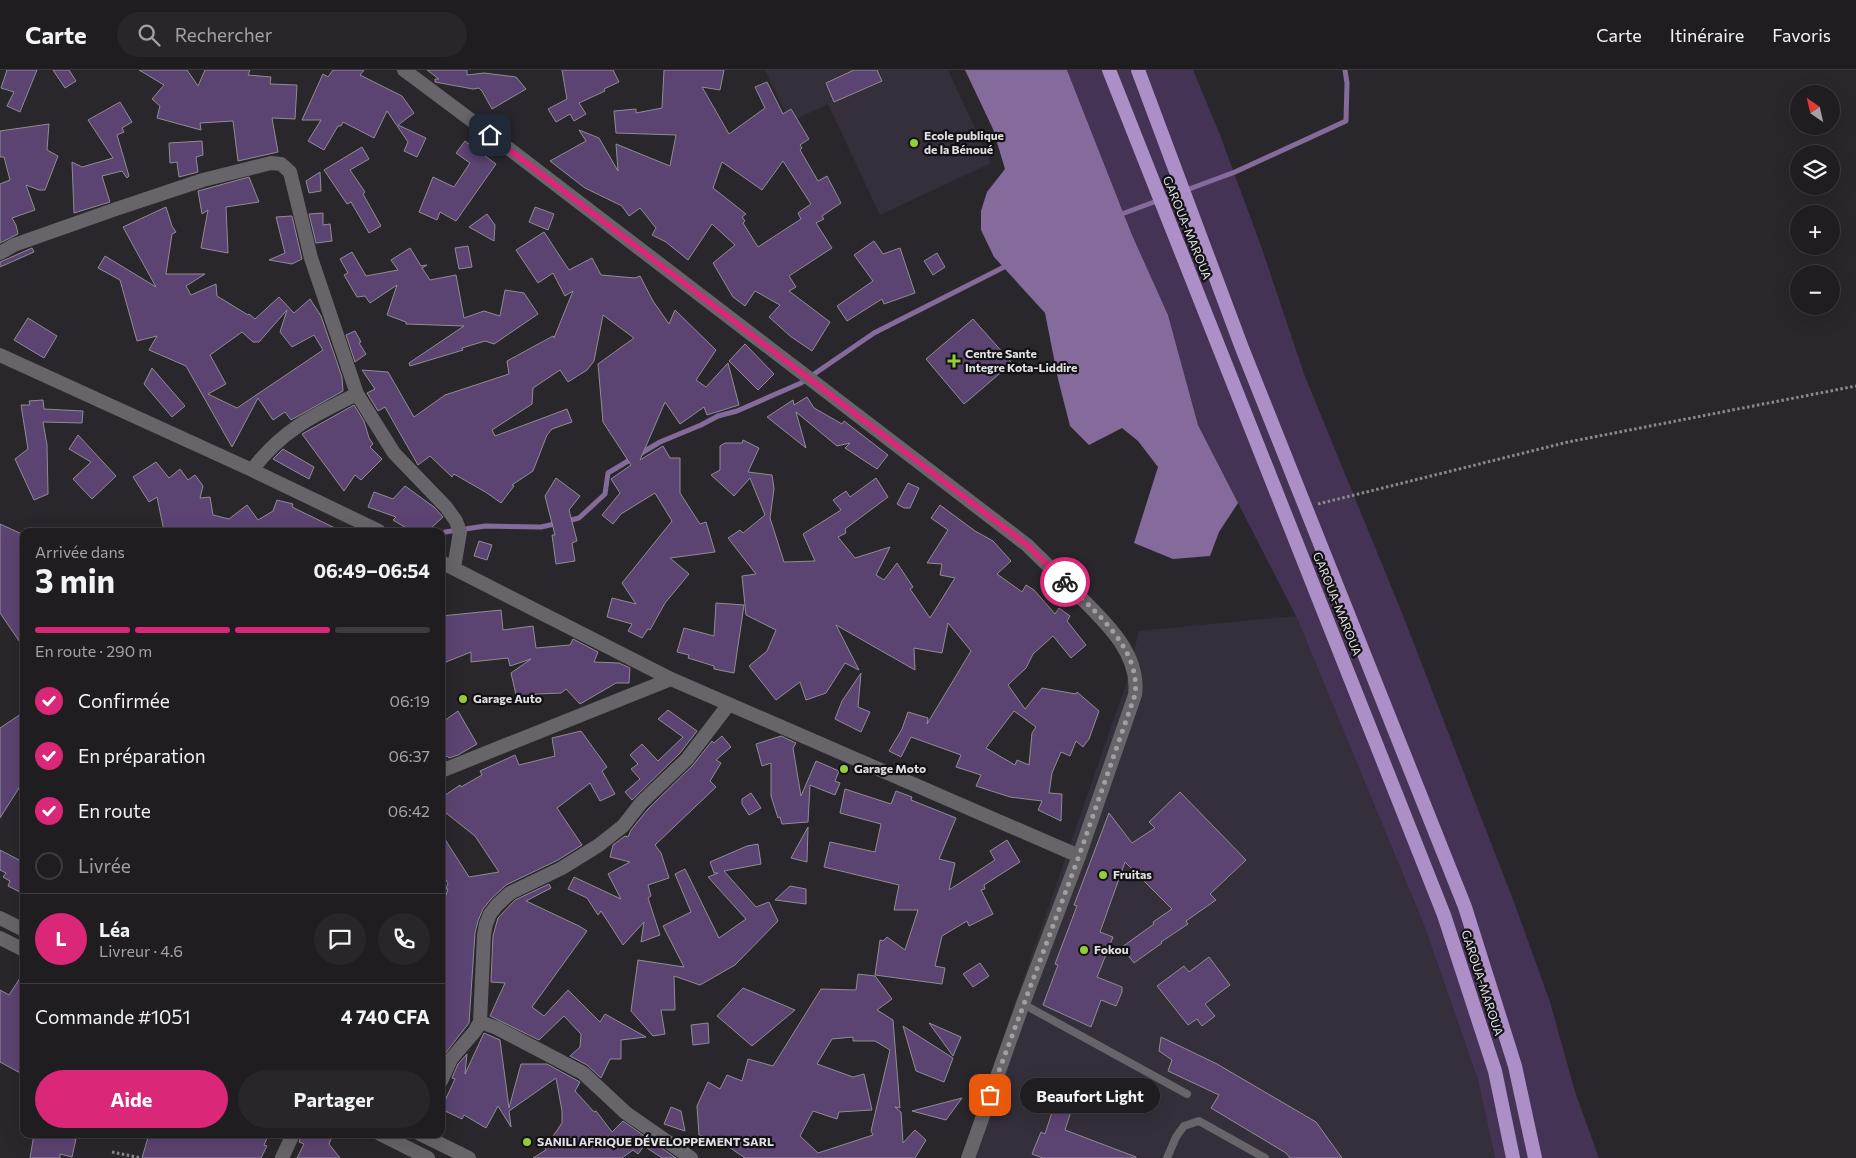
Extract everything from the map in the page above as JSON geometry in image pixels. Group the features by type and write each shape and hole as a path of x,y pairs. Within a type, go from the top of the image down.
{"highway":[{"name":"GAROUA-MAROUA","path":"1109,70 1444,915 1495,1071 1513,1158"},
{"name":"GAROUA-MAROUA","path":"1138,70 1238,339 1464,908 1515,1066 1535,1158"}],"street":[{"path":"404,70 1027,545 1102,619 1121,644 1132,664 1136,684 1135,695 1079,856 1023,1004 968,1158"},
{"path":"0,253 14,245 203,180 271,163 281,164 290,172 311,258 357,394 394,453 456,521 460,532 447,565 671,679 1079,856"},
{"path":"0,355 252,470 373,528"},
{"path":"252,470 266,452 286,433 317,413 357,394"},
{"path":"445,769 671,679"},
{"path":"445,1073 451,1060 480,1022 484,935 486,924 497,905 510,893 562,868 600,845 623,826 640,804 687,759 729,704"},
{"path":"0,918 20,928"},
{"path":"0,938 20,948"},
{"path":"480,1022 497,1028 583,1073 626,1113 691,1158"},
{"path":"282,1158 291,1138"},
{"path":"388,1138 428,1158"},
{"path":"428,1138 469,1158"}],"lane":[{"path":"1023,1004 1187,1094"},
{"path":"1167,1158 1176,1137 1184,1126 1199,1121 1265,1158"}],"path":[{"path":"1305,508 1568,442 1856,386"},
{"path":"112,1152 141,1158"}],"shaded area":[{"name":"Ecole publique de la Bénoué","path":"765,70 948,70 991,163 880,215 828,104 790,122"},
{"path":"965,70 1067,70 1132,235 1168,315 1198,425 1238,503 1219,532 1210,556 1173,559 1134,543 1158,467 1138,441 1122,428 1089,445 1070,426 1058,379 1045,313 994,257 981,230 981,211 987,192 1005,169 993,129"},
{"path":"1067,70 1193,70 1220,135 1261,246 1304,374 1402,613 1515,905 1550,1002 1575,1092 1599,1158 1495,1158 1478,1080 1424,925 1296,616 1198,425 1168,315 1132,235"},
{"path":"1296,616 1424,925 1478,1080 1495,1158 961,1158 1125,687 1139,631"}],"building":[{"path":"7,70 37,70 20,112 7,106 14,92 1,88"},
{"path":"53,70 69,70 76,81 65,88"},
{"path":"139,70 187,70 198,86 205,70 250,70 248,75 271,77 270,84 297,85 295,119 272,118 278,152 238,161 233,121 200,123 201,130 157,118 160,106 152,99 164,85"},
{"path":"333,70 364,70 360,75 402,96 414,113 398,125 426,138 417,157 404,151 408,142 387,111 374,138 343,122 341,126 338,126 324,150 308,141 321,120 302,120 323,74 328,77"},
{"path":"427,70 467,70 467,75 484,73 516,77 526,89 492,109 479,88 473,89 435,82 435,79 439,79"},
{"path":"562,70 613,70 619,82 579,103 586,114 574,121 570,114 556,122 548,109 567,99"},
{"path":"664,70 724,70 720,90 702,87 729,134 765,108 755,87 767,82 783,114 791,109 809,139 800,145 802,148 800,150 818,181 827,176 841,203 822,216 824,219 816,223 832,248 789,276 796,287 789,291 830,322 812,351 790,336 769,317 780,305 755,291 745,306 733,297 713,263 735,245 712,224 688,260 666,242 652,235 656,228 640,208 629,216 622,206 585,188 550,161 586,141 579,130 599,138 618,171 616,144 670,166 676,135 616,133 614,111 636,109 636,113 662,108","holes":["783,161 811,204 798,213 801,219 758,247 743,223 745,221 742,217 746,214 713,188 722,162 762,190"]},
{"path":"854,70 877,70 882,81 834,102 826,83"},
{"path":"120,102 132,122 122,128 124,132 117,135 129,176 127,178 122,171 102,176 110,202 74,213 72,162 82,167 113,158 88,120"},
{"path":"49,124 47,150 58,156 45,190 39,190 26,185 35,210 12,218 18,234 0,243 0,184 10,180 4,157 0,157 0,131"},
{"path":"202,141 203,155 196,157 198,172 179,177 177,162 170,163 169,143"},
{"path":"465,141 496,164 456,221 440,212 437,220 419,212 433,177 454,187 470,163 456,153"},
{"path":"362,147 369,159 350,170 365,192 363,194 381,226 369,233 351,202 347,204 324,170"},
{"path":"320,172 321,191 309,193 306,181"},
{"path":"249,177 259,202 226,207 228,253 201,248 208,210 202,214 198,191"},
{"path":"166,207 176,232 172,234 166,274 205,274 186,286 191,295 216,284 217,296 255,319 279,297 294,313 310,299 321,316 342,377 343,391 291,420 285,412 273,420 258,398 232,447 186,366 149,350 157,336 137,341 120,280 98,268 105,256 156,287 123,227","holes":["287,310 280,332 292,347 314,335 323,350 237,408 208,394 226,384 210,355 242,332 253,342 259,342"]},
{"path":"535,207 554,214 548,230 529,222"},
{"path":"323,213 323,225 330,224 332,241 316,243 309,214"},
{"path":"487,214 495,225 494,241 469,227"},
{"path":"292,216 302,259 292,264 269,260 285,253 276,217"},
{"path":"544,232 569,270 592,258 601,275 635,278 640,276 653,301 669,324 675,310 716,350 696,380 706,387 728,363 739,405 707,415 704,407 680,424 665,402 640,460 663,446 670,458 680,458 680,493 700,524 706,522 715,552 670,558 689,574 665,603 650,630 648,629 642,638 628,631 632,624 607,617 612,598 636,604 622,583 672,521 655,493 621,514 613,524 602,515 620,493 611,479 631,465 603,422 598,364 634,338 603,315 594,361 587,370 568,382 560,370 533,388 532,404 492,430 495,436 567,409 572,422 552,429 547,435 533,471 512,485 514,486 501,503 454,474 452,477 430,456 418,465 385,407 378,411 367,393 375,389 362,370 388,372 414,417 445,395 509,374 507,361 553,336 554,338 573,291 565,296 553,273 538,283 516,250"},
{"path":"874,241 883,254 900,248 915,293 884,304 882,299 847,321 837,306 873,281 854,255"},
{"path":"468,246 472,267 459,269 455,248"},
{"path":"32,248 34,252 0,267 0,262"},
{"path":"410,248 421,266 427,265 422,268 430,280 456,275 464,318 484,311 500,316 505,290 524,293 538,314 494,344 485,341 462,348 463,350 410,366 409,363 464,326 406,324 406,322 387,315 397,285 370,303 365,296 357,297 344,275 348,273 340,259 352,252 366,276 398,270 391,260"},
{"path":"937,253 945,267 933,275 924,261"},
{"path":"28,318 57,336 44,358 14,340"},
{"name":"Centre Sante Integre Kota-Liddire","path":"973,319 1012,363 964,404 926,359"},
{"path":"355,331 361,342 359,343 366,354 355,362 346,335"},
{"path":"745,344 774,374 758,390 729,361"},
{"path":"152,368 185,406 172,417 144,384"},
{"path":"807,397 814,408 842,424 844,421 888,455 877,469 845,448 850,443 837,446 796,412 806,448 767,417 793,400 794,405"},
{"path":"43,400 44,409 83,411 82,423 43,422 47,445 48,494 34,500 15,459 28,449 21,405 30,405 29,401"},
{"path":"354,405 364,421 369,438 373,444 370,447 382,459 361,480 355,475 344,491 302,434"},
{"path":"78,435 116,476 92,499 73,479 91,462 69,449"},
{"path":"743,440 759,448 748,472 772,475 774,489 770,518 784,562 815,561 803,534 841,510 833,500 846,491 850,497 876,478 888,497 845,529 846,533 838,537 855,558 890,547 876,575 884,580 897,563 913,587 910,589 930,618 955,578 940,575 942,564 927,563 948,530 931,518 940,505 975,531 993,541 1011,561 997,574 1022,592 1026,585 1034,590 1055,614 1059,608 1070,616 1067,621 1086,645 1071,658 1053,636 1033,654 1026,668 1008,685 1025,709 1042,688 1076,694 1077,692 1099,711 1089,739 1083,747 1076,741 1070,756 1061,752 1052,773 1049,793 1062,794 1061,821 1038,810 1042,801 1010,797 976,786 981,775 956,767 961,755 911,737 901,757 889,751 902,729 908,712 928,718 927,724 971,651 948,623 942,653 914,648 915,670 836,625 859,670 845,663 826,693 806,700 800,682 776,700 749,666 767,651 776,630 746,615 742,576 756,574 728,538 740,530 743,533 765,515 750,478 734,496 711,475 720,470 720,446 725,443 742,443","holes":["1014,711 1036,727 1032,733 1029,765 1017,760 1015,765 986,748"]},
{"path":"283,449 314,467 309,479 273,459"},
{"path":"156,462 169,478 180,469 188,480 195,475 203,486 200,498 210,497 213,515 229,519 247,505 258,520 273,511 277,500 293,504 292,507 335,528 163,528 157,497 149,502 133,477"},
{"path":"556,478 580,496 569,510 577,541 572,543 575,561 556,564 552,535 555,535 545,496"},
{"path":"908,483 919,488 910,508 904,508 897,504"},
{"path":"405,486 434,507 443,517 431,528 406,528 393,520 396,517 368,507 374,492 393,499"},
{"path":"0,524 20,533 20,642 0,613"},
{"path":"479,541 492,545 487,560 474,556"},
{"path":"716,603 744,605 734,673 714,669 714,666 688,658 689,655 677,652 684,628 714,636"},
{"path":"501,610 503,630 533,626 536,648 570,645 573,639 598,652 594,662 619,663 630,668 629,683 616,683 580,704 566,689 561,693 537,694 517,699 511,673 531,659 510,666 508,658 471,662 471,652 445,662 445,616"},
{"path":"861,673 858,707 870,712 861,732 835,719 842,701"},
{"path":"668,710 697,731 680,753 632,800 625,792 640,779 631,769 638,764 630,755 642,744 658,761 683,737 658,719"},
{"path":"458,711 477,744 458,755 449,758 445,757 445,720"},
{"path":"20,715 20,786 0,818 0,728"},
{"path":"581,731 607,767 602,771 615,794 600,801 590,783 557,808 582,845 558,860 506,885 483,909 475,933 469,1023 445,1054 445,898 448,883 445,879 445,839 469,877 499,872 475,836 445,812 445,795 460,785 461,787 482,775 480,771 515,755 519,765 555,756 552,738"},
{"path":"722,736 731,747 716,760 721,763 710,781 716,787 655,845 661,853 669,878 648,885 651,896 648,898 660,935 641,942 644,922 623,945 601,911 598,915 587,898 568,889 574,877 621,899 608,874 630,862 610,857 613,845 625,836 628,837 631,830 648,809 693,765 712,741 714,743"},
{"path":"781,736 796,743 793,748 801,796 816,761 839,771 835,781 840,783 835,795 810,785 808,822 782,824 780,817 778,818 771,796 771,763 762,766 756,744"},
{"path":"845,789 891,804 896,791 912,797 911,800 956,818 939,859 955,863 949,890 995,860 990,851 1007,840 1020,862 984,885 985,889 981,890 993,914 969,926 967,921 942,936 935,966 945,968 942,984 875,975 880,940 883,941 887,937 905,950 918,910 894,910 899,885 824,867 830,842 875,852 881,824 840,813"},
{"path":"1180,792 1246,860 1210,894 1216,900 1186,921 1188,924 1134,963 1122,947 1172,909 1125,862 1100,932 1113,937 1097,977 1122,987 1122,992 1116,1006 1101,1000 1091,1027 1043,1005 1058,965 1055,964 1077,906 1074,905 1109,813 1132,843 1155,828 1149,822"},
{"path":"751,793 761,808 749,815 742,804 742,799"},
{"path":"808,827 807,862 791,858"},
{"path":"758,844 761,864 724,871 756,907 769,902 778,921 735,965 700,985 674,976 675,1010 661,1010 665,1034 653,1036 631,1011 638,960 684,967 663,926 691,912 675,874 685,869 719,938 746,919 708,877 718,873 714,873 710,862 747,846"},
{"path":"0,850 20,860 20,892 8,886 10,881 3,877 6,873 0,870"},
{"path":"549,884 551,888 526,901 587,931 532,1007 544,1016 568,990 600,1022 605,1014 646,1037 621,1040 621,1059 610,1059 601,1078 587,1065 570,1056 580,1047 581,1034 564,1016 539,1040 490,1016 505,983 491,982 493,936 498,918 515,900"},
{"path":"790,886 806,889 806,904 775,900"},
{"path":"1209,957 1230,985 1205,1004 1215,1016 1202,1026 1197,1019 1188,1025 1157,986 1184,966 1189,972"},
{"path":"980,963 989,976 973,987 963,974"},
{"path":"858,974 875,976 892,999 877,1010 893,1020 900,1108 895,1107 901,1112 903,1143 915,1130 926,1140 915,1158 745,1158 723,1143 699,1135 697,1106 708,1082 720,1089 727,1075 742,1081 748,1059 773,1066 821,989 856,990","holes":["853,1037 853,1041 875,1041 890,1050 871,1131 873,1135 818,1153 800,1136 813,1111 837,1119 839,1112 872,1110 864,1074 853,1077 817,1064 832,1039"]},
{"path":"20,978 20,1073 0,1062 0,990 9,995"},
{"path":"743,988 795,1010 752,1046 717,1016"},
{"path":"708,1023 709,1043 693,1045 691,1025"},
{"path":"929,1023 961,1037 953,1056"},
{"path":"903,1026 953,1058 944,1082 916,1071"},
{"path":"484,1033 500,1040 509,1108 521,1064 547,1064 580,1082 575,1091 594,1112 596,1111 612,1132 623,1121 676,1158 662,1158 644,1146 638,1154 633,1150 622,1158 533,1158 546,1150 545,1148 562,1123 562,1111 556,1078 509,1111 511,1127 498,1106 486,1128 464,1115 462,1119 445,1111 445,1100 455,1079 452,1078 458,1064 467,1054 465,1074"},
{"path":"1161,1037 1217,1064 1316,1122 1342,1158 1290,1158 1286,1153 1211,1108 1219,1095 1168,1071 1172,1060 1159,1051"},
{"path":"962,1098 946,1120 912,1111"},
{"path":"1054,1106 1071,1111 1065,1130 1136,1158 1043,1158 1032,1154 1041,1132 1045,1134"},
{"path":"671,1107 681,1111 685,1131 664,1124"},
{"path":"33,1138 76,1139 72,1157 60,1154 60,1158 30,1158"},
{"path":"148,1138 267,1138 264,1145 267,1146 261,1158 142,1158"},
{"path":"300,1138 331,1138 329,1144 340,1158 297,1158 304,1144 299,1142"}],"waterway":[{"path":"1119,215 1235,172 1346,121 1347,83 1345,70"},
{"path":"567,521 579,518 605,494 608,473 660,442 718,416 737,411 801,383 874,333 1008,265"},
{"path":"445,532 485,526 541,527 559,523"}],"way so far":[{"path":"990,1095 1079,856 1135,695 1136,684 1132,664 1121,644 1102,619 1065,582"}],"place":[{"name":"Ecole publique de la Bénoué","path":"914,143"},
{"name":"Centre Sante Integre Kota-Liddire","path":"954,361"},
{"name":"Garage Auto","path":"463,699"},
{"name":"Garage Moto","path":"844,769"},
{"name":"Fruitas","path":"1103,875"},
{"name":"Fokou","path":"1084,950"},
{"name":"Beaufort Light","path":"990,1095"},
{"name":"SANILI AFRIQUE DÉVELOPPEMENT SARL","path":"527,1142"}],"route":[{"path":"490,135 1027,545 1065,582"}]}
